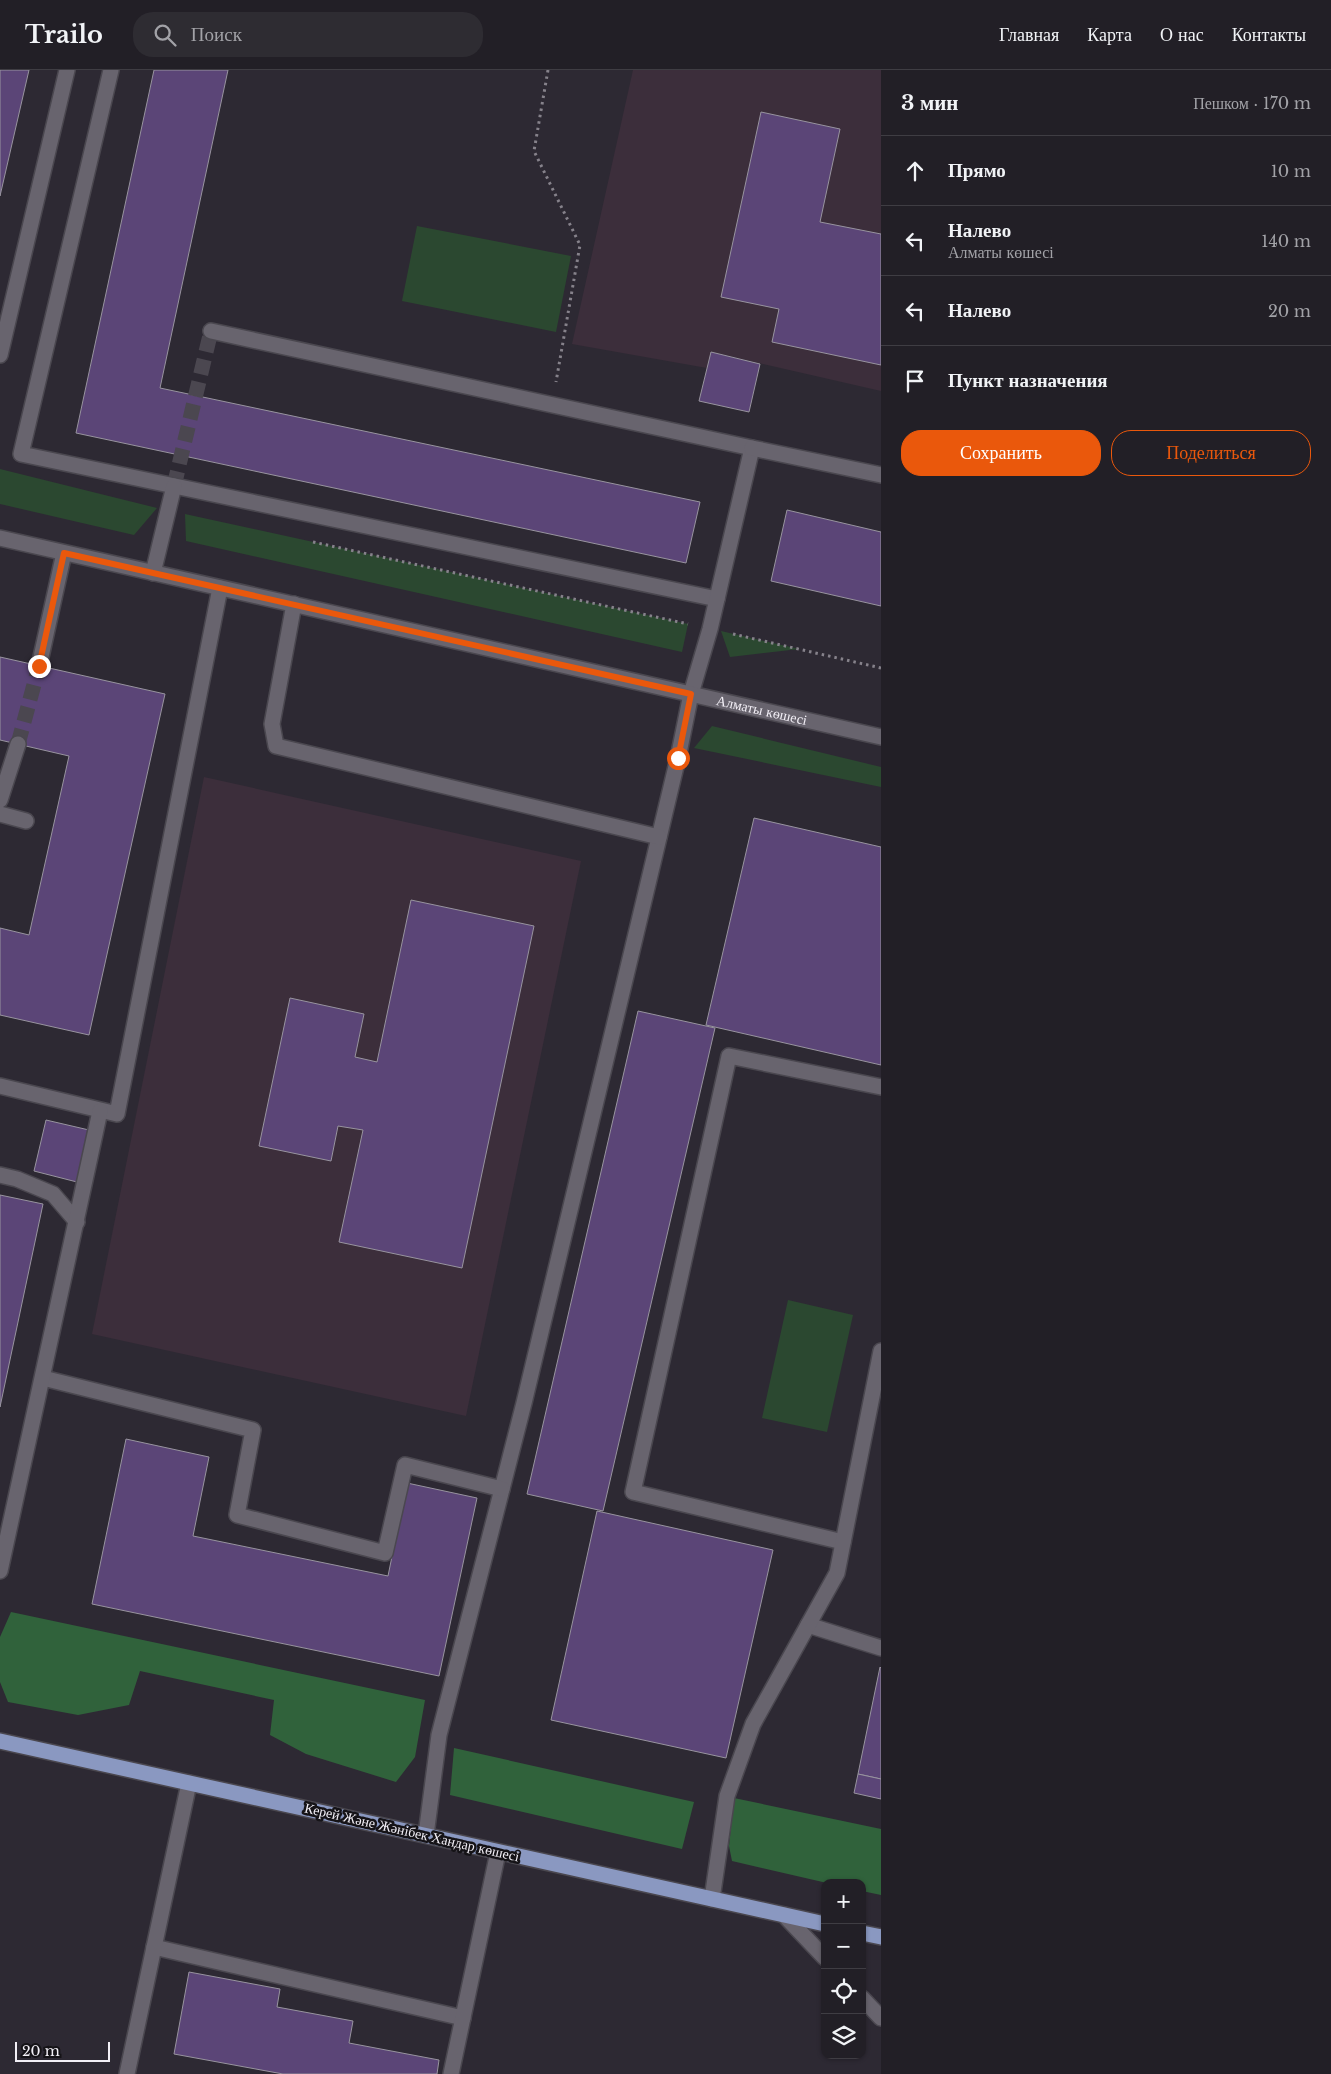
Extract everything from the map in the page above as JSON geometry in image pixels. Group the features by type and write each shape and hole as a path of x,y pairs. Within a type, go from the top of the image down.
{"main road":[{"name":"Керей Және Жәнібек Хандар көшесі","path":"0,1741 821,1923"},
{"path":"866,1933 881,1937"}],"street":[{"path":"0,355 67,70"},
{"path":"111,70 21,454 717,599"},
{"path":"211,332 881,475"},
{"path":"426,1835 439,1735 502,1489 659,838 691,694 710,629 752,448"},
{"path":"154,573 174,486"},
{"name":"Алматы көшесі","path":"0,538 881,737"},
{"path":"39,666 64,553"},
{"path":"0,1086 117,1114 220,588"},
{"path":"294,604 272,724 276,746 659,838"},
{"path":"0,800 18,744"},
{"path":"0,814 26,821"},
{"path":"843,1542 634,1492 728,1056 881,1086"},
{"path":"0,1571 100,1111"},
{"path":"0,1175 17,1179 53,1194 77,1222"},
{"path":"712,1899 727,1796 753,1724 837,1573 881,1352"},
{"path":"42,1378 253,1430 236,1515 384,1553 405,1465 502,1489"},
{"path":"808,1625 881,1648"},
{"path":"127,2074 189,1783"},
{"path":"451,2074 498,1852"},
{"path":"784,1915 821,1954"},
{"path":"154,1947 463,2018"},
{"path":"866,2002 881,2018"}],"path":[{"path":"548,70 534,150 580,245 552,405"},
{"path":"309,541 881,668"}],"shaded area":[{"path":"633,70 881,70 881,391 711,352 707,368 572,344"},
{"path":"204,777 581,861 466,1416 92,1334"}],"green space":[{"path":"417,226 571,256 556,332 402,301"},
{"path":"0,469 157,508 134,535 0,504"},
{"path":"185,514 688,624 682,652 186,541"},
{"path":"721,631 799,649 730,657"},
{"path":"712,726 881,767 881,787 694,748"},
{"path":"788,1300 853,1315 827,1432 762,1418"},
{"path":"11,1612 425,1700 415,1757 396,1782 306,1754 270,1735 274,1700 140,1671 129,1705 78,1715 8,1702 0,1682 0,1637"},
{"path":"454,1748 694,1802 682,1849 450,1795"},
{"path":"734,1798 881,1829 881,1895 866,1892 866,1879 821,1879 821,1882 732,1861 729,1846"}],"building":[{"path":"0,70 29,70 0,196"},
{"path":"154,70 228,70 160,388 700,502 686,563 76,433"},
{"path":"761,112 840,129 820,222 881,234 881,365 772,342 779,309 721,297"},
{"path":"711,352 760,364 749,412 699,401"},
{"path":"787,510 881,532 881,606 771,581"},
{"path":"0,657 165,694 89,1035 0,1015 0,928 29,935 69,756 0,740"},
{"path":"754,818 881,847 881,1065 706,1025"},
{"path":"411,900 534,926 462,1268 339,1242 363,1130 338,1126 331,1161 259,1146 290,998 364,1014 355,1057 377,1062"},
{"path":"638,1011 715,1028 603,1511 527,1494"},
{"path":"46,1120 89,1130 77,1182 34,1171"},
{"path":"0,1195 43,1204 0,1407"},
{"path":"126,1439 209,1457 193,1536 388,1576 407,1483 477,1498 439,1676 92,1604"},
{"path":"597,1511 773,1550 726,1758 551,1720"},
{"path":"881,1668 881,1779 858,1774"},
{"path":"858,1774 881,1779 881,1799 854,1793"},
{"path":"189,1972 280,1989 277,2007 353,2021 349,2043 439,2060 437,2074 283,2074 174,2054"}],"tunnel":[{"path":"174,486 211,331"},
{"path":"18,744 39,666"}],"route":[{"path":"39,666 64,553 691,694 678,758"}]}
